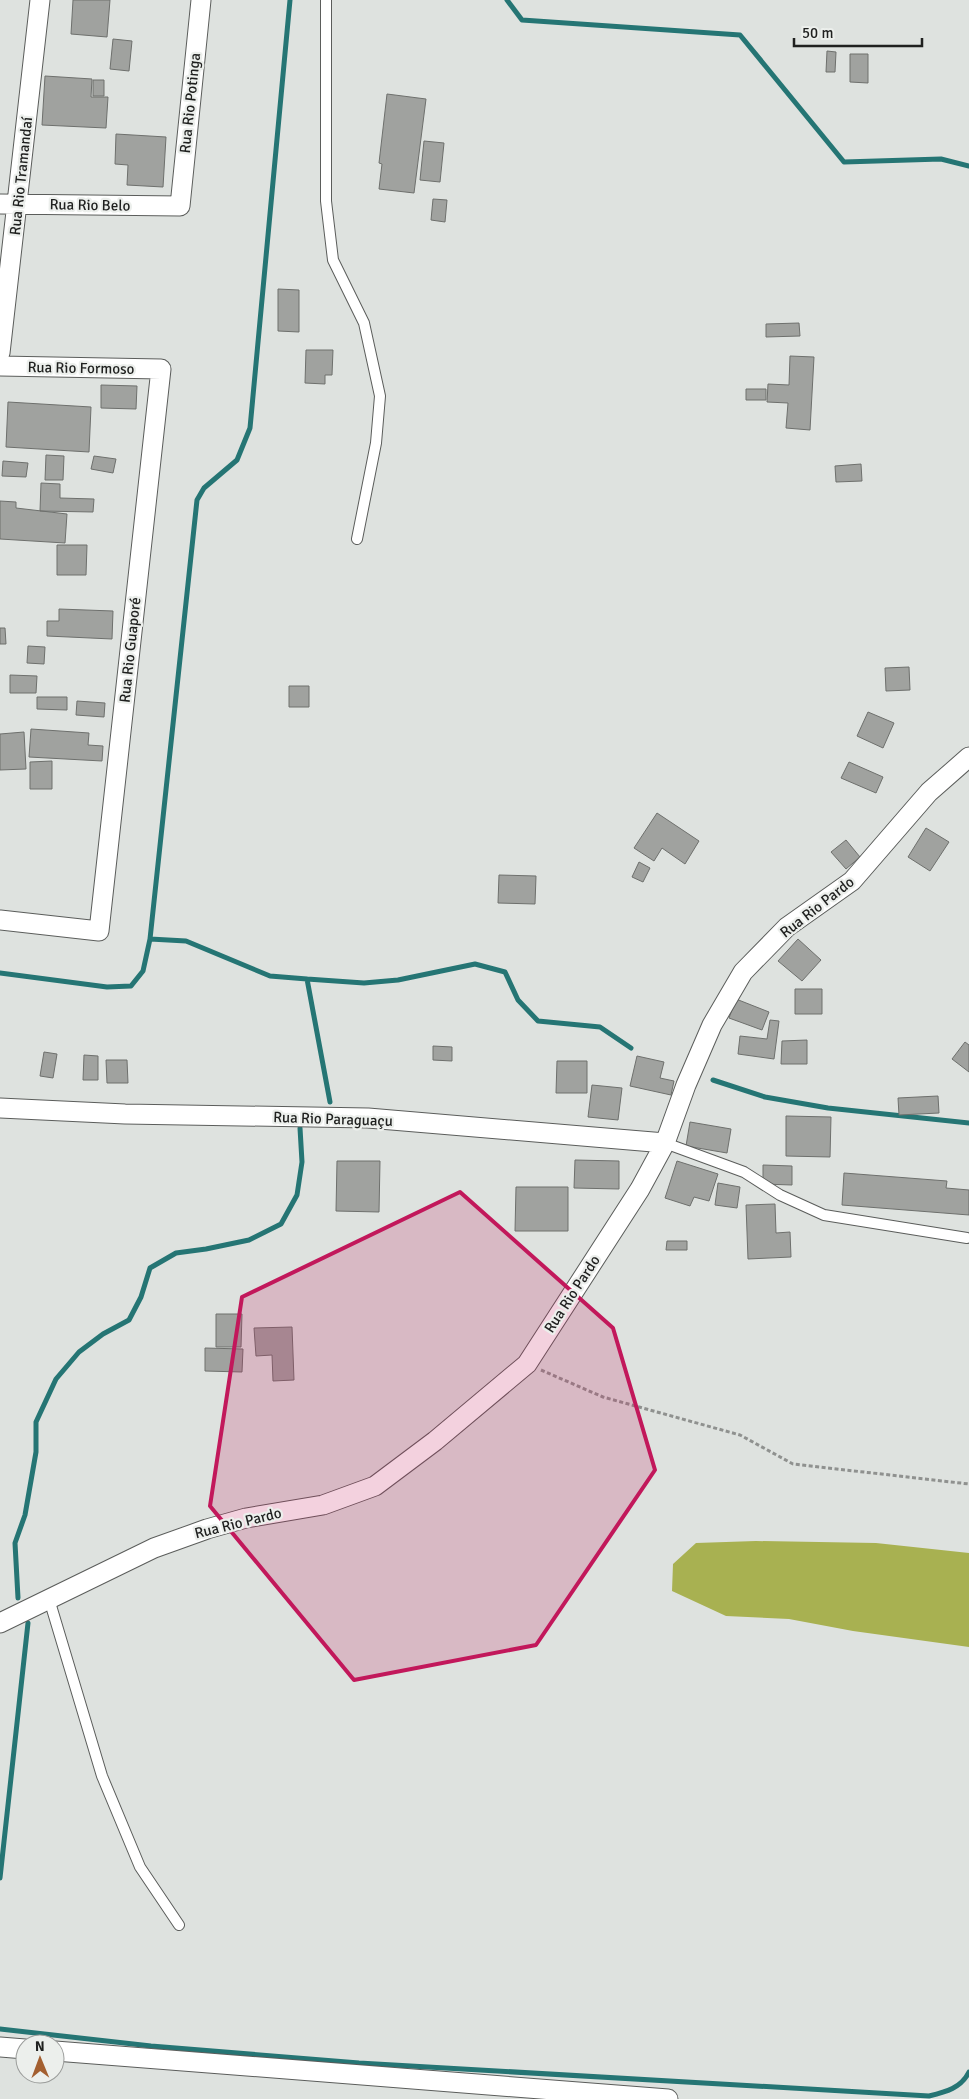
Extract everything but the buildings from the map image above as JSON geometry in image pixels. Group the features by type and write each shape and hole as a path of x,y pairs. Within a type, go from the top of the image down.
{"street":[{"name":"Rua Rio Tramandaí","path":"0,353 9,204 40,0"},
{"name":"Rua Rio Potinga","path":"180,206 201,0"},
{"name":"Rua Rio Belo","path":"9,204 180,206"},
{"name":"Rua Rio Formoso","path":"0,366 161,369"},
{"name":"Rua Rio Guaporé","path":"0,920 99,931 161,369"},
{"name":"Rua Rio Pardo","path":"0,1623 154,1548 207,1529 246,1518 323,1505 375,1486 435,1441 527,1364 640,1189 665,1143 686,1085 712,1025 743,972 788,927 852,881 929,792 969,757"},
{"name":"Rua Rio Paraguaçu","path":"0,1108 125,1114 368,1118 665,1143"},
{"path":"0,2047 15,2048"},
{"path":"65,2052 668,2099"}],"lane":[{"path":"326,0 326,201 333,260 364,323 380,396 376,443 357,539"},
{"path":"665,1143 744,1172 780,1195 824,1215 967,1238"},
{"path":"49,1599 102,1776 140,1867 179,1925"}],"path":[{"path":"527,1364 603,1397 740,1435 793,1464 969,1484"}],"highlighted area":[{"path":"460,1192 613,1328 655,1470 536,1645 354,1680 210,1506 242,1297"}],"green space":[{"path":"756,1541 876,1543 969,1553 969,1647 853,1631 789,1619 726,1616 672,1591 673,1564 696,1543"}],"waterway":[{"path":"0,973 107,987 131,986 143,971 150,939 197,500 204,488 237,460 250,428 290,0"},
{"path":"507,0 522,20 740,35 844,162 941,159 969,166"},
{"path":"150,939 186,941 270,976 307,979 330,1102"},
{"path":"307,979 364,983 398,980 475,964 505,972 518,1000 538,1021 600,1027 631,1048"},
{"path":"713,1080 765,1097 828,1108 969,1123"},
{"path":"18,1598 15,1543 25,1515 36,1452 36,1422 56,1379 79,1352 103,1334 129,1320 141,1297 150,1268 176,1253 249,1240 281,1224 297,1195 302,1162 300,1128"},
{"path":"0,1878 28,1623"},
{"path":"0,2029 151,2046 359,2063 929,2096 957,2086 969,2072"}]}
